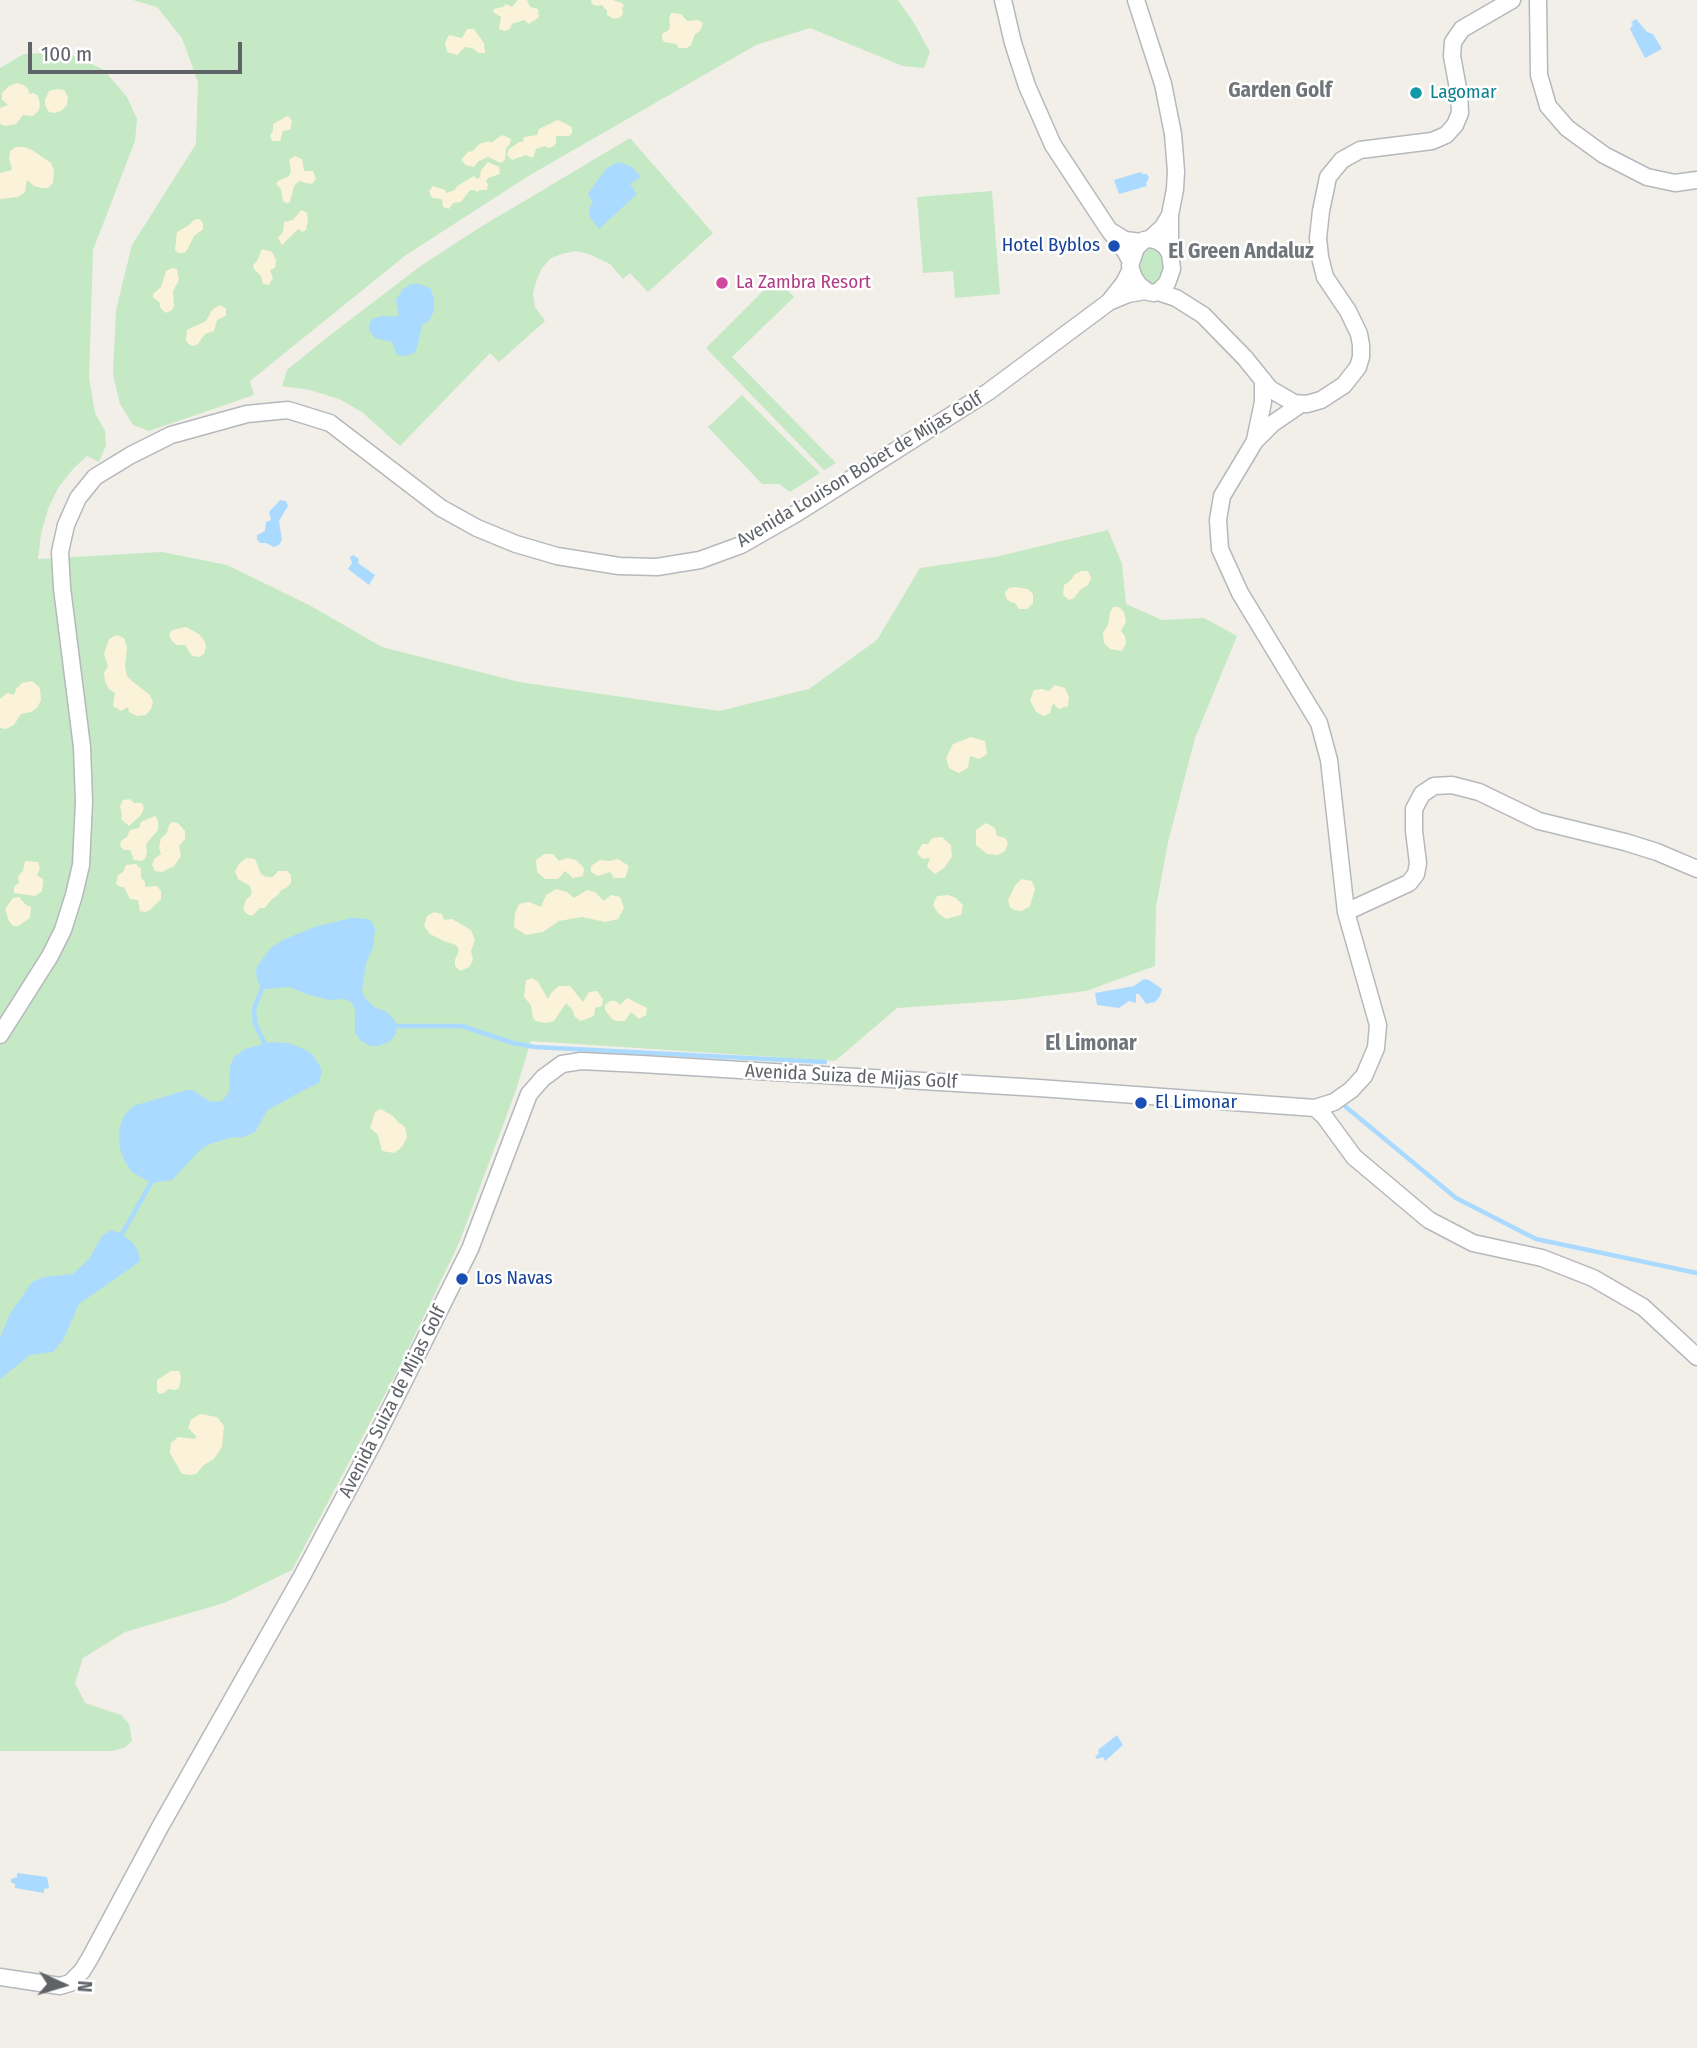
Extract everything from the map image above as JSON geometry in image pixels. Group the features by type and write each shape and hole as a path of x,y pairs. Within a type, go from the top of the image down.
{"street":[{"path":"1003,0 1027,86 1053,145 1125,251 1139,285 1176,298 1203,315 1245,358 1270,389 1294,403 1301,404 1321,400 1344,385 1358,367 1361,357 1359,334 1348,311 1325,277 1320,257 1318,238 1328,177 1342,160 1360,150 1432,141 1446,135 1455,125 1460,113 1452,56 1453,42 1462,29 1512,0"},
{"path":"1136,0 1163,84 1173,134 1176,171 1170,215 1171,276 1163,288 1152,291"},
{"path":"1538,0 1539,75 1548,106 1567,128 1604,155 1647,177 1675,183 1697,180"},
{"path":"1131,266 1133,253 1163,227 1170,215"},
{"path":"1109,230 1130,242 1161,243 1170,253"},
{"name":"Avenida Louison Bobet de Mijas Golf","path":"1109,302 1124,283 1131,266"},
{"name":"Avenida Louison Bobet de Mijas Golf","path":"0,1035 55,947 71,907 81,864 84,802 82,747 60,552 66,526 78,498 95,477 171,435 247,414 288,410 330,423 441,508 516,544 557,556 619,566 657,567 700,560 741,545 797,513 988,392 1109,302 1128,294 1152,291"},
{"path":"1255,441 1263,401 1263,380"},
{"path":"1301,404 1272,424 1255,441 1222,496 1218,520 1220,549 1240,593 1319,723 1329,760 1346,912 1409,883 1416,874 1418,863 1414,809 1422,794 1434,786 1452,785 1479,792 1539,821 1636,845 1697,869"},
{"name":"Avenida Suiza de Mijas Golf","path":"0,1977 60,1986 70,1983 90,1958 373,1443 470,1249 529,1094 542,1077 562,1064 581,1061 1315,1108 1334,1102 1351,1090 1364,1076 1376,1048 1378,1025 1346,912"},
{"path":"1315,1108 1354,1157 1429,1220 1473,1243 1542,1258 1593,1278 1643,1307 1697,1357"}],"green space":[{"path":"133,0 898,0 930,52 924,68 903,66 810,28 756,45 530,175 406,255 250,381 254,395 149,431 133,425 120,404 113,374 116,310 132,245 196,144 198,82 182,38 157,7"},
{"path":"66,52 104,70 127,97 137,119 135,141 93,250 89,377 95,413 105,431 106,445 99,462 87,456 58,488 48,509 38,559 162,552 227,565 309,605 382,647 519,682 719,711 809,689 877,640 920,568 995,557 1108,530 1122,564 1126,604 1162,620 1204,618 1237,636 1195,738 1168,842 1156,907 1155,966 1086,991 1013,1000 897,1008 835,1061 531,1041 515,1093 459,1243 401,1364 292,1570 224,1603 125,1632 83,1658 75,1683 85,1703 121,1715 129,1724 132,1741 124,1748 112,1751 0,1751 0,68 24,54"},
{"path":"630,138 713,233 648,292 630,273 623,279 610,264 589,254 575,251 551,258 542,268 533,293 535,307 545,321 499,362 490,353 400,446 362,412 339,399 310,390 282,386 287,370 422,265"},
{"path":"992,191 1000,294 955,298 953,271 923,273 917,197"},
{"path":"1147,247 1160,252 1163,262 1163,276 1160,282 1154,284 1144,283 1137,263 1138,257"},
{"path":"776,278 794,297 732,357 836,463 824,470 706,348"},
{"path":"742,395 820,473 790,492 779,484 762,484 708,427"}],"sand":[{"path":"518,0 527,0 530,7 538,9 539,17 529,24 524,20 512,24 510,29 505,31 499,29 501,17 493,12 494,9 506,4 512,7"},
{"path":"591,0 613,0 622,3 624,6 621,17 614,19 607,15 602,5 592,4"},
{"path":"671,13 681,14 687,21 698,20 703,23 687,48 679,48 676,44 664,42 662,39 662,34 669,30"},
{"path":"467,29 474,29 484,43 485,53 465,47 457,55 447,52 445,43 449,35 462,38"},
{"path":"17,83 24,85 29,94 38,96 39,110 33,116 23,115 16,124 5,126 0,124 0,108 8,105 2,100 2,93"},
{"path":"64,90 68,97 67,105 61,111 49,112 45,100 49,91"},
{"path":"287,116 292,122 290,130 283,131 280,141 272,141 270,136 273,124"},
{"path":"558,120 572,127 569,136 556,136 554,146 536,149 533,158 526,155 512,160 507,155 509,149 523,142 524,137 537,135 539,129"},
{"path":"502,135 511,139 506,148 505,160 501,163 488,157 474,167 461,160 479,144 489,141 491,143"},
{"path":"16,147 32,150 51,163 54,170 53,183 48,188 42,188 27,180 25,192 18,197 0,199 0,173 12,170 10,151"},
{"path":"295,156 302,159 304,171 313,171 316,179 310,184 299,181 294,186 290,202 286,203 276,184 289,176 289,160"},
{"path":"488,162 499,167 500,174 488,178 487,190 470,190 461,202 453,203 449,209 443,207 442,199 432,198 429,191 433,186 445,190 446,193 455,190 474,176 477,179 480,177 481,170"},
{"path":"301,210 307,213 306,230 297,230 282,245 278,238 283,232 284,222 293,220"},
{"path":"198,219 203,224 203,229 194,236 184,253 178,253 175,250 177,232"},
{"path":"262,249 272,252 276,260 275,268 270,270 273,278 269,285 263,284 253,265"},
{"path":"177,269 179,280 173,291 174,306 165,313 153,294 161,287 166,271"},
{"path":"220,305 226,309 226,316 217,320 214,331 205,334 198,344 190,345 186,341 187,330 206,321 212,310"},
{"path":"1081,571 1088,571 1091,578 1088,585 1069,600 1063,595 1064,585"},
{"path":"1015,587 1028,589 1033,594 1033,603 1027,609 1019,609 1006,598 1005,592"},
{"path":"1113,607 1119,607 1124,612 1126,622 1121,631 1126,643 1122,651 1110,649 1104,643 1103,633"},
{"path":"186,627 199,634 205,642 204,654 199,657 192,656 185,645 177,645 169,635 172,630"},
{"path":"117,635 124,638 127,648 127,676 150,695 153,702 146,715 137,716 129,712 128,707 121,711 113,706 115,693 105,682 104,673 108,666 104,654 109,639"},
{"path":"32,681 40,688 41,700 37,708 21,714 14,725 6,729 0,728 0,699 7,693 14,695 22,683"},
{"path":"1055,685 1065,688 1069,697 1068,706 1059,709 1053,703 1050,713 1044,716 1036,712 1030,700 1034,690 1049,691"},
{"path":"971,737 985,741 987,754 979,759 970,756 968,768 959,773 949,768 946,758 953,744"},
{"path":"130,799 134,803 142,803 144,808 141,815 129,826 121,819 120,806 123,800"},
{"path":"155,816 158,830 146,844 145,859 134,860 130,850 124,850 120,846 121,841 127,837 130,830 139,828 141,822"},
{"path":"172,822 178,823 185,831 185,839 179,846 181,856 174,866 162,872 155,871 152,865 154,859 161,854 161,838 167,833"},
{"path":"986,823 995,828 997,836 1005,838 1008,843 1005,851 998,855 987,854 976,845 976,830"},
{"path":"942,837 951,845 952,857 944,868 935,874 927,867 930,858 923,859 917,853 922,844 928,844 932,838"},
{"path":"544,854 553,854 559,861 567,858 576,860 584,868 583,876 573,878 565,871 558,879 545,879 537,872 536,860"},
{"path":"246,858 255,859 261,874 266,877 273,877 278,871 287,871 291,875 291,883 265,908 260,908 252,916 243,909 252,894 250,886 238,879 235,871"},
{"path":"618,859 629,866 625,878 614,878 610,872 598,876 591,872 591,866 600,860"},
{"path":"25,861 38,862 40,869 37,875 43,879 42,891 35,896 14,893"},
{"path":"136,864 141,869 145,887 157,886 161,891 161,899 145,912 140,911 138,900 130,899 124,887 116,884 118,875 126,865"},
{"path":"1022,879 1032,881 1035,889 1030,906 1022,911 1014,910 1008,900 1016,884"},
{"path":"556,889 567,892 574,898 587,890 595,892 604,901 611,895 620,897 624,908 618,919 605,922 582,917 559,921 543,932 526,935 514,927 519,904 529,902 541,907 546,895"},
{"path":"948,895 963,905 961,915 946,919 933,905 937,896"},
{"path":"19,897 31,907 30,918 18,926 13,926 5,909 13,898"},
{"path":"434,912 442,914 444,920 452,919 471,930 475,940 471,951 473,960 469,967 460,971 455,966 459,950 456,945 430,934 424,926 427,916"},
{"path":"532,978 538,982 548,999 559,986 570,986 583,1002 589,992 597,991 603,999 602,1006 595,1008 594,1016 581,1021 566,1003 554,1021 536,1021 531,1005 524,997 526,980"},
{"path":"627,998 647,1008 646,1015 639,1019 631,1012 625,1021 612,1019 605,1010 605,1005 616,1001 620,1005"},
{"path":"381,1109 405,1127 407,1137 402,1147 394,1153 382,1151 378,1135 370,1128 375,1112"},
{"path":"171,1371 179,1371 179,1388 168,1389 159,1394 157,1380"},
{"path":"200,1414 217,1417 224,1426 222,1447 214,1459 196,1474 182,1474 170,1453 171,1443 178,1437 195,1439 196,1436 188,1428 191,1420"}],"water":[{"path":"1636,19 1647,32 1653,34 1662,49 1645,58 1630,29 1633,24 1631,22"},
{"path":"618,162 631,166 641,177 630,184 637,194 599,229 589,216 593,203 588,194 606,169"},
{"path":"1141,172 1149,178 1147,186 1119,194 1114,180"},
{"path":"411,284 420,284 431,289 434,311 428,322 422,325 413,354 403,356 397,355 392,342 375,338 370,332 369,323 374,318 399,315 396,300 402,290"},
{"path":"280,500 286,501 288,506 279,521 282,540 274,547 260,543 257,535 265,531 266,522 271,520 269,512"},
{"path":"353,555 359,559 358,563 375,575 369,585 348,569 352,563 350,557"},
{"path":"351,918 368,919 375,929 362,991 374,1007 387,1012 397,1026 396,1034 389,1042 378,1046 370,1046 361,1041 355,1033 355,1010 352,1003 345,999 330,1000 289,987 265,989 257,979 258,965 271,948 283,940 314,927"},
{"path":"1144,979 1162,989 1155,1002 1146,1004 1139,994 1136,994 1136,1003 1129,1001 1119,1008 1097,1005 1095,993 1134,986"},
{"path":"270,1042 288,1043 313,1055 322,1070 319,1083 268,1110 255,1132 201,1149 172,1180 151,1183 132,1172 120,1149 119,1131 123,1117 133,1106 187,1090 192,1090 211,1102 222,1101 229,1092 230,1066 234,1057 245,1049"},
{"path":"111,1230 122,1234 133,1243 140,1261 79,1304 63,1340 53,1352 30,1355 0,1379 0,1338 10,1314 32,1282 44,1277 73,1274 89,1259 102,1236"},
{"path":"1117,1735 1123,1745 1105,1761 1103,1757 1097,1759 1095,1757 1099,1753 1098,1750"},
{"path":"17,1873 47,1877 49,1888 44,1889 44,1893 15,1888 11,1879 17,1877"}],"waterway":[{"path":"262,988 254,1009 255,1024 265,1044"},
{"path":"397,1026 462,1026 513,1043 535,1047 825,1062"},
{"path":"1346,1107 1456,1198 1536,1239 1697,1273"},
{"path":"122,1234 151,1183"}],"place":[{"name":"Lagomar","path":"1416,93"},
{"name":"Hotel Byblos","path":"1114,246"},
{"name":"La Zambra Resort","path":"722,283"},
{"name":"El Limonar","path":"1141,1103"},
{"name":"Los Navas","path":"462,1279"}],"district":[{"name":"Garden Golf","path":"1280,91"},
{"name":"El Green Andaluz","path":"1241,252"},
{"name":"El Limonar","path":"1091,1044"}]}
